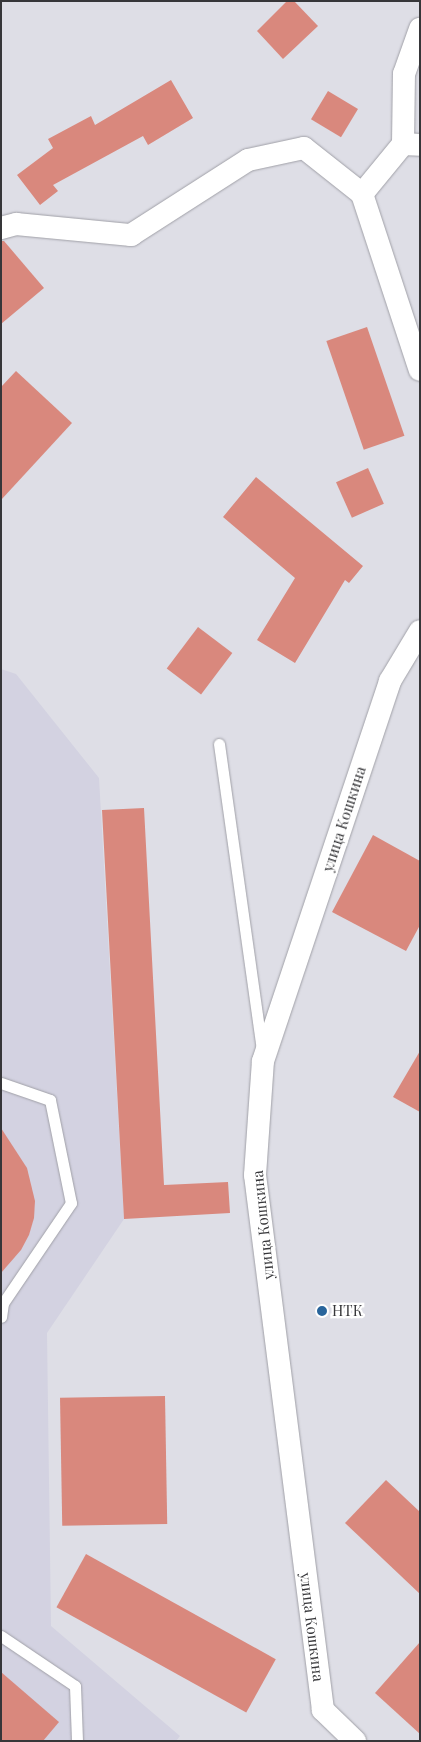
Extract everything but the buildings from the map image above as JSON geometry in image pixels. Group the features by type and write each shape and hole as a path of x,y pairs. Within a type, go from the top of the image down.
{"street":[{"path":"362,194 411,145 404,74 420,28"},
{"path":"1,228 16,224 131,235 248,160 304,148 362,194 420,370"},
{"name":"улица Кошкина","path":"355,1741 323,1710 255,1176 263,1061 390,681 420,631"}],"lane":[{"path":"220,744 263,1061"},
{"path":"1,1083 50,1100 71,1203 2,1303 1,1317"},
{"path":"1,1636 74,1686 77,1741"}],"shaded area":[{"path":"1,669 16,674 99,778 124,1219 47,1333 51,1626 180,1736 176,1741 1,1741"}],"place":[{"name":"НТК","path":"322,1311"}]}
